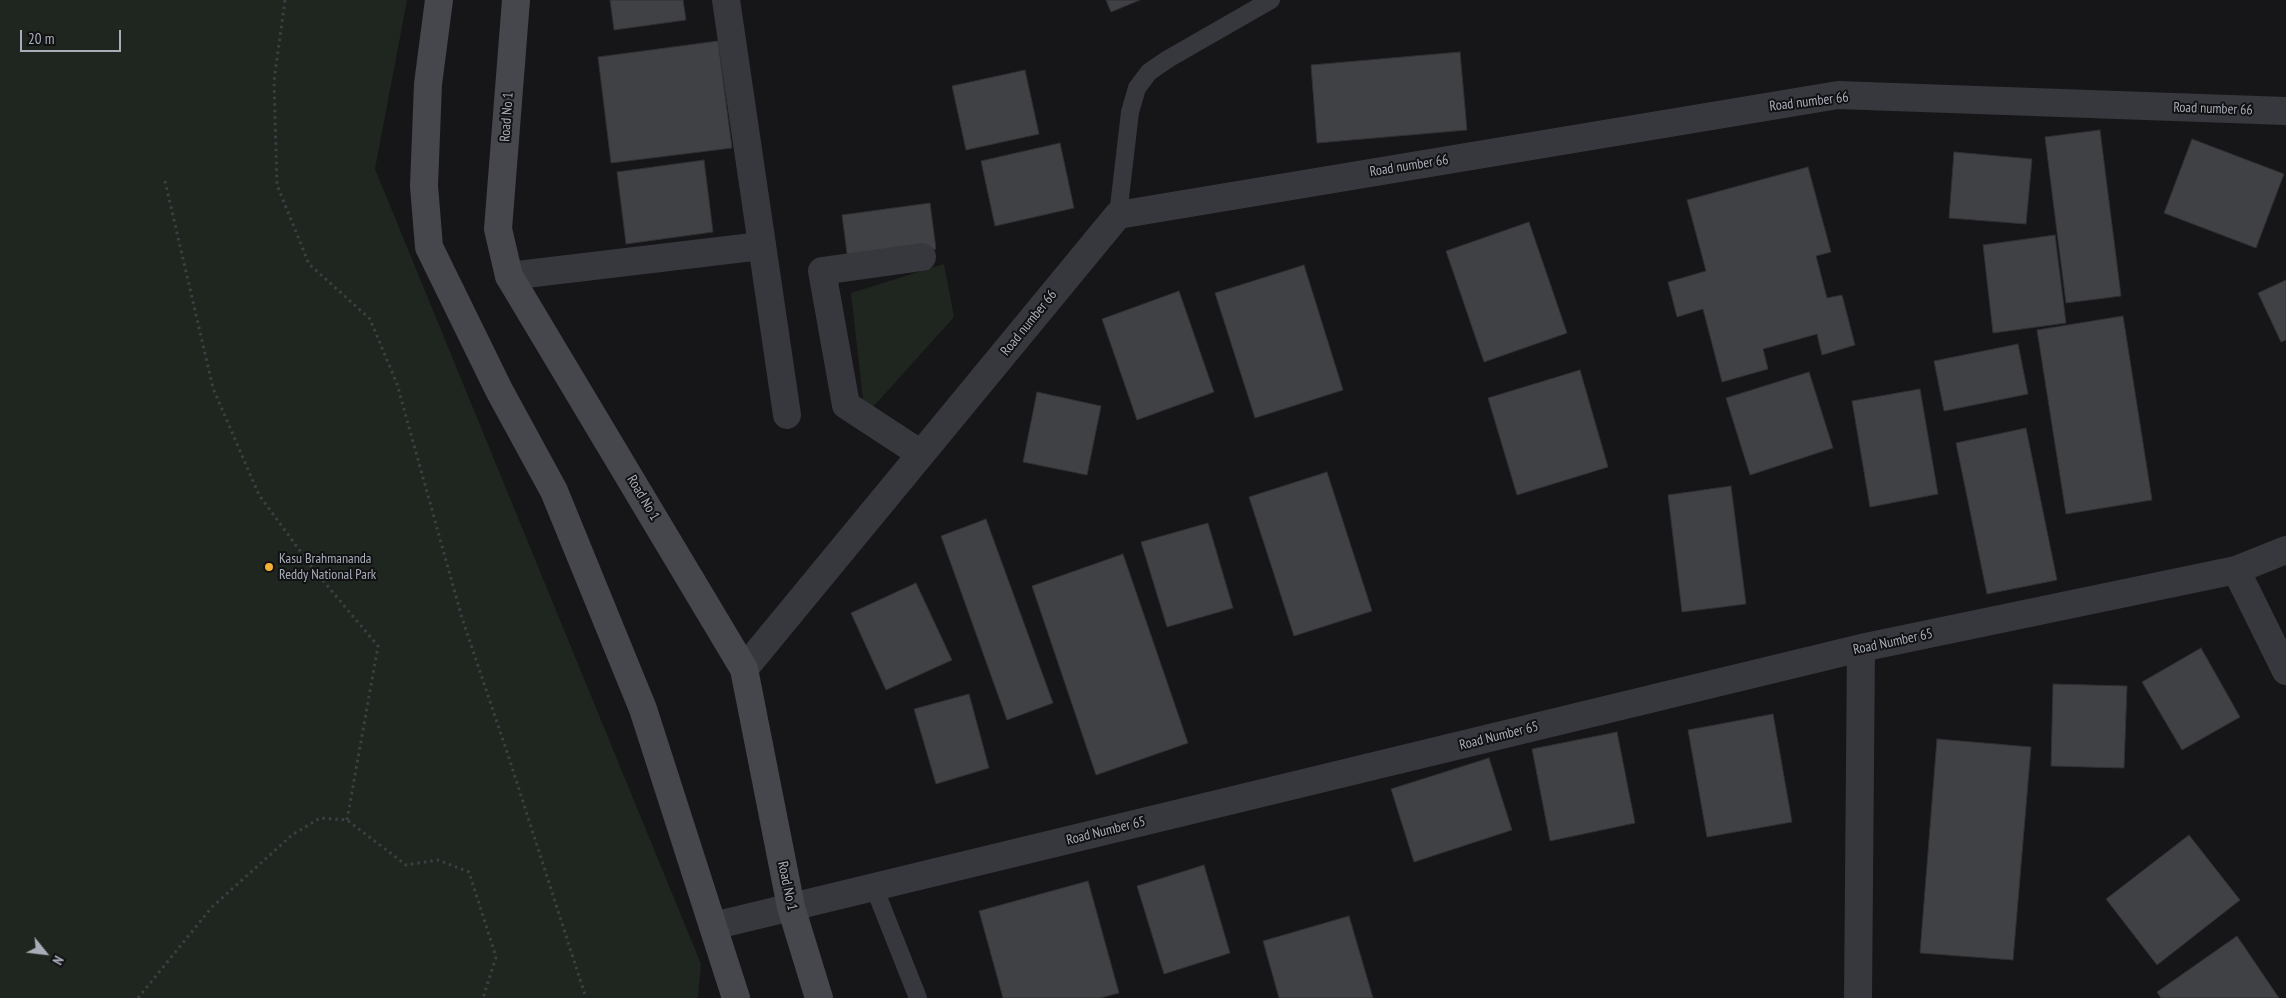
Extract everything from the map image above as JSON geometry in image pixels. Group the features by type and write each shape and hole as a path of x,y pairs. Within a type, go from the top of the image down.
{"main road":[{"path":"439,0 428,84 424,186 429,247 499,390 554,491 642,709 736,998"},
{"name":"Road No 1","path":"516,0 498,229 509,276 744,668 791,907 820,998"}],"street":[{"path":"726,0 787,415"},
{"name":"Road number 66","path":"744,668 1118,215 1838,95 2286,112"},
{"path":"509,276 761,246"},
{"path":"921,454 846,405 822,271 922,258"},
{"name":"Road Number 65","path":"713,926 1862,648 2236,570 2286,550"},
{"path":"2236,570 2286,671"},
{"path":"1858,998 1862,648"}],"lane":[{"path":"1118,215 1130,112 1137,88 1149,72 1168,59 1271,0"},
{"path":"874,887 918,998"}],"path":[{"path":"285,0 274,81 276,185 309,264 370,319 397,384 462,618 586,998"},
{"path":"165,182 213,388 259,495 314,570 378,646 347,820"},
{"path":"138,998 212,907 292,835 320,818 347,820 406,865 438,860 469,872 496,956 483,998"}],"shaded area":[{"name":"Kasu Brahmananda Reddy National Park","path":"0,0 407,0 375,169 701,964 698,998 0,998"},
{"path":"944,264 954,317 873,407 863,400 851,293"}],"building":[{"path":"610,0 683,0 686,20 614,30"},
{"path":"1106,0 1140,0 1111,12"},
{"path":"718,41 732,148 611,163 598,57"},
{"path":"1460,52 1467,130 1317,143 1311,65"},
{"path":"1025,70 1039,134 966,150 952,86"},
{"path":"2100,130 2121,296 2066,303 2045,137"},
{"path":"2192,139 2284,174 2256,248 2164,213"},
{"path":"1060,143 1074,208 995,226 981,161"},
{"path":"1954,152 2032,159 2026,224 1949,218"},
{"path":"704,160 713,232 626,244 617,172"},
{"path":"1808,167 1831,252 1816,256 1827,298 1842,295 1855,345 1822,355 1817,334 1763,349 1768,369 1722,382 1703,309 1677,317 1668,282 1706,271 1687,200"},
{"path":"930,203 936,249 848,261 842,215"},
{"path":"1529,222 1567,333 1484,362 1446,251"},
{"path":"2055,235 2066,323 1993,333 1983,245"},
{"path":"1304,265 1343,390 1255,418 1215,293"},
{"path":"2286,280 2286,340 2281,342 2258,293"},
{"path":"1179,291 1214,392 1137,420 1102,319"},
{"path":"2123,316 2152,500 2066,514 2037,330"},
{"path":"2018,344 2028,394 1944,411 1934,361"},
{"path":"1580,370 1608,467 1517,495 1488,398"},
{"path":"1809,372 1833,448 1750,475 1726,398"},
{"path":"1920,389 1938,494 1870,507 1852,401"},
{"path":"1037,392 1101,406 1087,475 1023,462"},
{"path":"2026,428 2057,580 1987,594 1956,443"},
{"path":"1327,472 1372,611 1294,636 1249,497"},
{"path":"1731,486 1746,604 1682,612 1668,495"},
{"path":"986,519 1053,703 1007,720 941,536"},
{"path":"1208,523 1233,608 1167,627 1141,542"},
{"path":"1123,554 1188,743 1096,775 1032,586"},
{"path":"916,583 952,660 886,690 851,613"},
{"path":"2201,648 2240,717 2182,750 2142,682"},
{"path":"2053,684 2127,686 2124,768 2051,766"},
{"path":"969,694 989,768 936,784 914,709"},
{"path":"1773,714 1792,822 1707,837 1688,730"},
{"path":"1617,732 1635,823 1550,841 1532,749"},
{"path":"1937,739 2031,747 2013,960 1920,953"},
{"path":"1489,758 1512,830 1414,862 1391,789"},
{"path":"2189,835 2240,900 2157,965 2106,899"},
{"path":"1204,865 1230,953 1164,974 1137,886"},
{"path":"1088,881 1119,993 1100,998 1003,998 979,911"},
{"path":"1349,916 1373,998 1279,998 1263,941"},
{"path":"2237,936 2279,998 2161,998 2157,992"}],"place":[{"name":"Kasu Brahmananda Reddy National Park","path":"269,567"}]}
